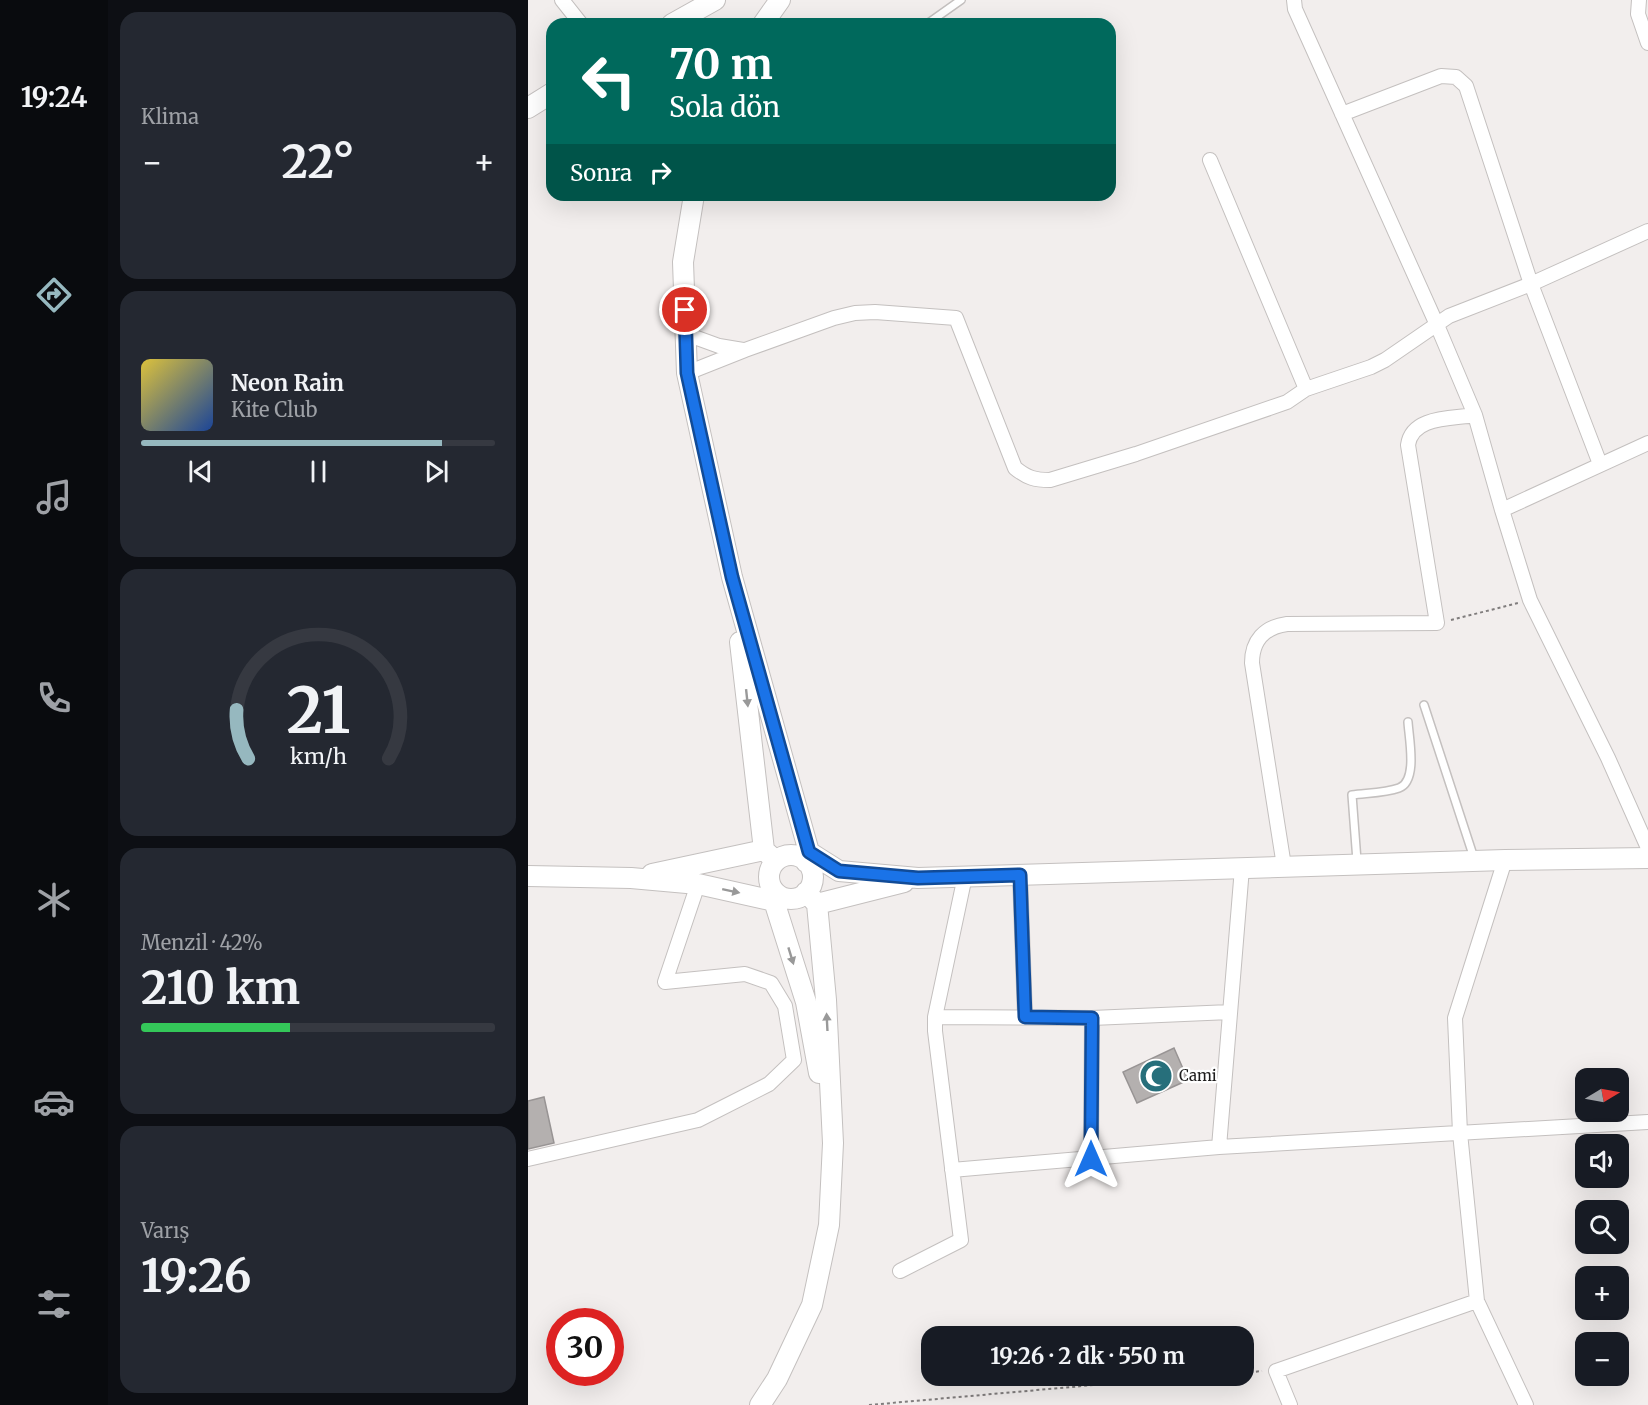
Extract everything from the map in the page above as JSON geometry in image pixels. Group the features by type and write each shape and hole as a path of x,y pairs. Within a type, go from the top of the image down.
{"street":[{"path":"562,0 576,18"},
{"path":"767,18 780,0"},
{"path":"1294,0 1295,9 1437,325 1474,415 1530,600 1608,758 1648,848"},
{"path":"1639,0 1638,14 1648,43"},
{"path":"681,18 705,2"},
{"path":"1342,114 1441,76 1448,75 1461,80 1466,86 1531,284 1600,465"},
{"path":"528,108 546,97"},
{"path":"1210,160 1306,389"},
{"path":"693,201 684,262 687,373 732,577 812,874 811,898 826,1000 833,1143 828,1225 812,1305 777,1379 760,1405"},
{"path":"687,373 834,318 855,313 874,312 956,318 1015,468 1025,476 1036,480 1050,480 1136,454 1287,402 1306,389 1371,367 1398,353 1449,316 1531,284 1648,231"},
{"path":"686,334 713,345 745,350"},
{"path":"1284,866 1252,663 1256,643 1267,630 1287,624 1437,624 1408,445 1409,438 1412,431 1424,423 1474,415"},
{"path":"1502,510 1648,443"},
{"path":"732,577 770,856 770,880 806,1002 833,1143"},
{"path":"631,878 770,856 795,855 808,857 839,871 918,878 1284,866 1648,858"},
{"path":"1505,860 1455,1018 1460,1133 1477,1301 1526,1405"},
{"path":"1219,1147 1242,868"},
{"path":"1020,875 1025,1017"},
{"path":"528,876 631,878 698,884 787,898 811,898 918,878"},
{"path":"900,1271 961,1240 935,1017 965,876"},
{"path":"528,1159 698,1120 770,1084 794,1060 785,1006 771,983 745,974 665,982 698,884"},
{"path":"935,1017 1092,1018 1230,1012"},
{"path":"1091,1159 1092,1018"},
{"path":"952,1170 1219,1147 1648,1122"},
{"path":"1290,1405 1276,1371 1477,1301"}],"lane":[{"path":"936,18 961,0"},
{"path":"1424,705 1475,861"},
{"path":"1357,864 1352,795 1398,788 1407,781 1411,767 1408,722"}],"path":[{"path":"1437,624 1530,600"},
{"path":"1254,1372 1276,1371"},
{"path":"869,1405 1083,1386"}],"building":[{"name":"Cami","path":"1174,1048 1188,1080 1137,1103 1123,1072"},
{"path":"544,1097 554,1143 528,1149 528,1101"}],"place":[{"name":"Cami","path":"1156,1076"}],"route":[{"path":"685,310 687,373 732,577 809,852 839,871 918,878 1020,875 1025,1017 1092,1018 1091,1159"}]}
